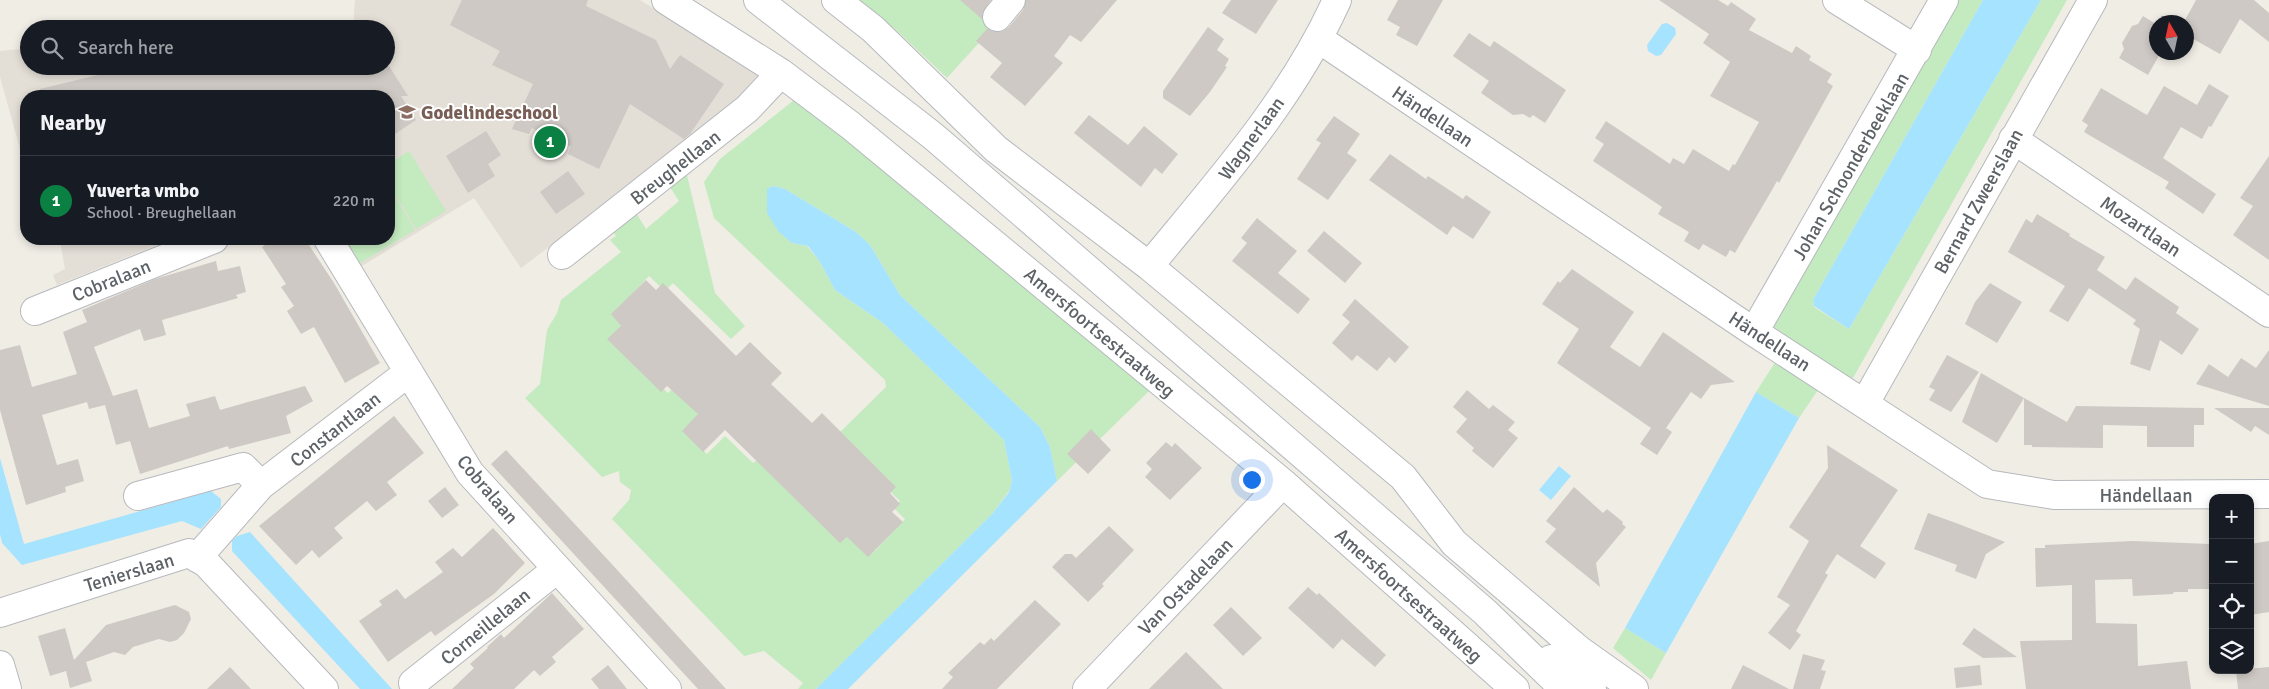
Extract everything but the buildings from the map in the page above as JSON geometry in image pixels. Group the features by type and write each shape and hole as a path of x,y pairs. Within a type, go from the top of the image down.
{"street":[{"name":"Amersfoortsestraatweg","path":"666,0 781,72 850,125 1283,483 1515,689"},
{"name":"Amersfoortsestraatweg","path":"758,0 933,136 1485,612 1564,689"},
{"path":"836,0 873,29 996,149 1150,266 1404,477 1454,543 1579,650 1634,689"},
{"name":"Wagnerlaan","path":"1150,266 1256,136 1319,39 1337,0"},
{"path":"1837,0 1917,50"},
{"name":"Johan Schoonderbeeklaan","path":"1754,332 1944,0"},
{"name":"Bernard Zweerslaan","path":"1865,403 2013,138 2093,0"},
{"name":"Händellaan","path":"1319,39 1754,332 1987,484 2054,495 2269,494"},
{"name":"Breughellaan","path":"562,254 748,110 781,72"},
{"name":"Mozartlaan","path":"2013,138 2269,314"},
{"name":"Cobralaan","path":"35,311 199,245"},
{"name":"Cobralaan","path":"332,245 470,473 667,689"},
{"name":"Constantlaan","path":"197,558 261,485 409,372"},
{"path":"138,496 243,467 261,485"},
{"name":"Van Ostadelaan","path":"1087,689 1283,483"},
{"name":"Tenierslaan","path":"0,612 188,553 206,563 324,689"},
{"name":"Corneillelaan","path":"413,683 557,568"},
{"name":"Amersfoortsestraatweg","path":"1485,612 1592,689"},
{"path":"0,665 7,689"}],"shaded area":[{"path":"355,0 640,0 764,76 732,109 521,268 474,198 357,269 343,245 395,245 395,90 20,90 20,149 0,77 0,51 20,49 20,75 395,75 395,20 354,20"},
{"path":"61,245 157,245 57,285 53,275 65,269"}],"green space":[{"path":"857,0 966,0 995,25 947,78 895,29"},
{"path":"1954,0 1983,0 1813,300 1814,307 1849,329 2041,0 2067,0 1853,378 1843,375 1770,324"},
{"path":"794,100 845,131 1150,390 1057,481 1050,447 1040,427 900,295 870,245 856,232 785,189 773,186 792,243 807,246 820,262 835,290 883,323 1004,440 1012,481 1009,491 993,513 816,689 798,689 803,683 764,651 744,656 612,519 629,500 631,490 620,482 619,471 602,477 525,398 540,384 547,330 557,313 561,300 621,252 610,240 616,236 609,226 635,211 646,229 679,201 668,184 686,171 715,293 745,326 731,339 673,283 665,291 649,276 614,313 624,323 610,338 668,393 676,385 703,412 684,432 707,454 725,436 753,463 759,458 845,539 853,531 875,551 905,519 894,508 900,501 834,438 886,387 885,380 714,218 704,182 720,159"},
{"path":"409,151 446,211 416,229 395,194 395,160"},
{"path":"395,196 415,230 395,242"},
{"path":"345,245 390,245 357,265"},
{"path":"1776,361 1818,390 1799,418 1756,392"},
{"path":"1625,628 1666,653 1651,680 1613,648"}],"water":[{"path":"1983,0 2041,0 1849,329 1814,306 1813,300"},
{"path":"1667,23 1675,28 1676,34 1661,55 1656,56 1648,51 1647,45 1662,24"},
{"path":"773,186 785,189 856,232 870,245 900,295 1040,427 1050,447 1057,481 848,689 816,689 993,513 1009,492 1012,481 1004,440 883,323 835,290 820,262 808,246 792,243 779,232 767,213 767,189"},
{"path":"1756,392 1799,418 1666,653 1625,628"},
{"path":"0,458 24,544 211,491 221,499 221,507 201,529 182,521 22,565 2,543 0,534"},
{"path":"1559,466 1571,476 1551,500 1539,490"},
{"path":"250,532 392,689 360,689 232,551 232,541 237,536"}],"place":[{"name":"Godelindeschool","path":"407,112"},
{"name":"Yuverta vmbo","path":"550,142"}]}
